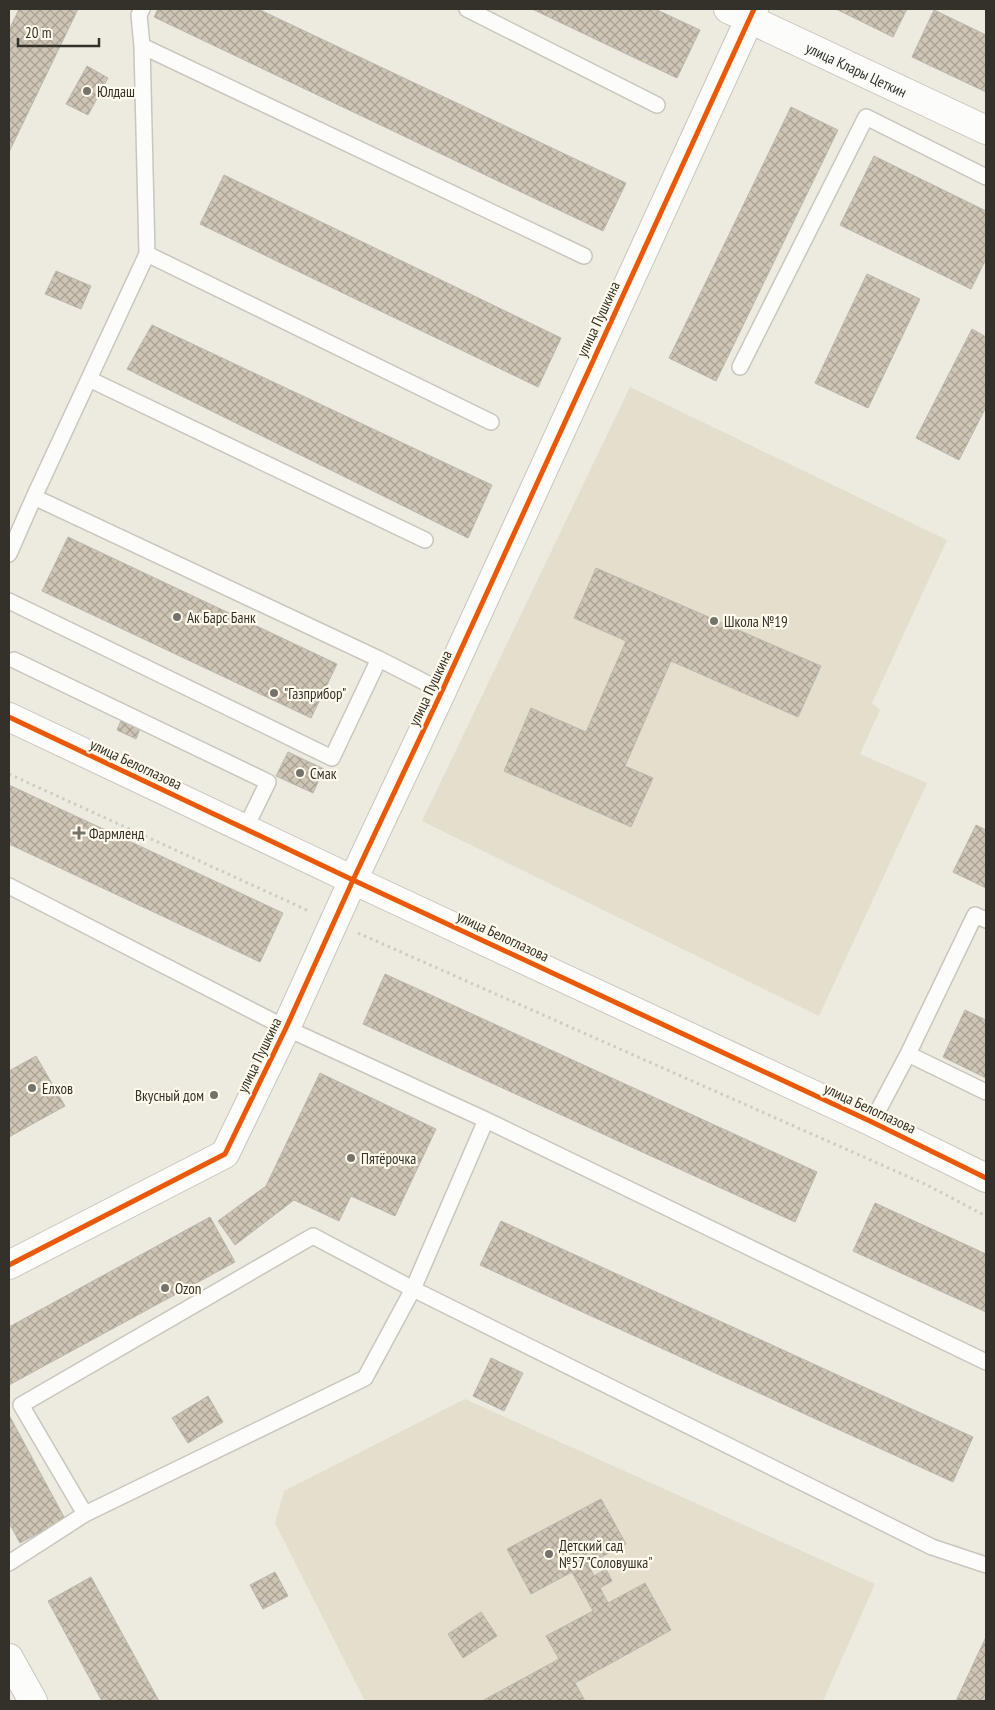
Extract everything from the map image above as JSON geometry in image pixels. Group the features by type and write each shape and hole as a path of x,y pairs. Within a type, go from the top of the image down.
{"street":[{"name":"улица Клары Цеткин","path":"744,12 986,130"},
{"name":"улица Пушкина","path":"9,1265 225,1154 286,1028 442,691 744,12"},
{"name":"улица Белоглазова","path":"9,717 872,1122 986,1178"},
{"path":"9,1658 33,1701"}],"lane":[{"path":"9,554 147,254 142,46 139,14 142,9"},
{"path":"467,9 657,105"},
{"path":"142,46 584,256"},
{"path":"740,367 866,118 986,177"},
{"path":"147,254 491,422"},
{"path":"89,379 425,540"},
{"path":"34,497 379,659 442,691"},
{"path":"9,601 332,758 379,659"},
{"path":"10,662 268,782 246,829"},
{"path":"9,886 286,1028 486,1120 986,1362"},
{"path":"872,1122 908,1054 975,915 986,920"},
{"path":"908,1054 986,1092"},
{"path":"9,1563 85,1514 366,1378 413,1290 486,1120"},
{"path":"85,1514 21,1405 313,1236 413,1290 932,1548 986,1565"}],"path":[{"path":"9,774 334,922 927,1185 986,1216"}],"shaded area":[{"name":"Школа №19","path":"630,387 947,540 872,703 880,710 860,754 927,783 819,1016 422,821"},
{"name":"Детский сад №57 \"Соловушка\"","path":"465,1399 875,1584 823,1701 365,1701 275,1523 284,1491"}],"building":[{"path":"19,9 78,9 9,152 9,30"},
{"path":"158,9 258,9 626,183 603,231 154,17"},
{"path":"532,9 655,9 700,30 677,78"},
{"path":"836,9 907,9 893,37"},
{"path":"934,10 986,35 986,92 912,57"},
{"name":"Юлдаш","path":"87,66 108,78 88,115 66,104"},
{"path":"791,107 838,130 716,381 669,358"},
{"path":"874,156 986,211 986,259 971,289 840,225"},
{"path":"224,175 561,338 538,387 200,224"},
{"path":"56,271 91,286 81,309 45,294"},
{"path":"867,274 920,299 868,408 815,383"},
{"path":"152,325 492,485 468,538 127,369"},
{"path":"972,329 986,337 986,407 959,460 916,438"},
{"path":"68,537 337,664 311,718 42,591"},
{"path":"596,568 821,666 798,717 671,661 625,766 653,778 631,827 504,771 531,708 586,732 626,641 574,618"},
{"path":"122,718 141,726 136,739 117,730"},
{"name":"Смак","path":"288,752 324,769 313,793 276,776"},
{"path":"9,785 283,913 260,962 9,844"},
{"path":"976,825 986,830 986,888 953,872"},
{"path":"385,974 817,1172 795,1222 363,1024"},
{"path":"965,1010 986,1020 986,1078 943,1057"},
{"name":"Елхов","path":"36,1056 65,1106 9,1137 9,1071"},
{"name":"Пятёрочка","path":"320,1073 436,1129 395,1216 351,1196 339,1221 294,1200 235,1245 218,1221 266,1186"},
{"path":"875,1203 986,1254 986,1312 853,1251"},
{"path":"210,1217 235,1262 9,1385 9,1327"},
{"path":"501,1221 973,1437 953,1482 480,1265"},
{"path":"491,1358 523,1373 504,1411 473,1396"},
{"path":"208,1396 223,1422 188,1443 172,1418"},
{"path":"9,1415 65,1519 20,1543 9,1523"},
{"path":"601,1499 626,1544 588,1564 594,1576 606,1569 612,1581 600,1588 608,1603 645,1583 671,1630 575,1683 585,1701 482,1701 559,1659 546,1636 593,1611 572,1572 531,1594 507,1549"},
{"path":"275,1572 288,1596 263,1609 250,1585"},
{"path":"91,1577 159,1701 102,1701 48,1601"},
{"path":"481,1612 497,1636 463,1658 448,1634"},
{"path":"986,1637 986,1701 956,1701"}],"cycle path":[{"path":"9,1265 225,1154 286,1028 442,691 754,9"},
{"path":"9,717 872,1122 986,1178"}],"place":[{"name":"Юлдаш","path":"87,91"},
{"name":"Ак Барс Банк","path":"177,617"},
{"name":"Школа №19","path":"714,621"},
{"name":"\"Газприбор\"","path":"274,693"},
{"name":"Смак","path":"300,773"},
{"name":"Фармленд","path":"79,833"},
{"name":"Елхов","path":"32,1088"},
{"name":"Вкусный дом","path":"214,1095"},
{"name":"Пятёрочка","path":"351,1158"},
{"name":"Ozon","path":"165,1288"},
{"name":"Детский сад №57 \"Соловушка\"","path":"549,1554"}]}
